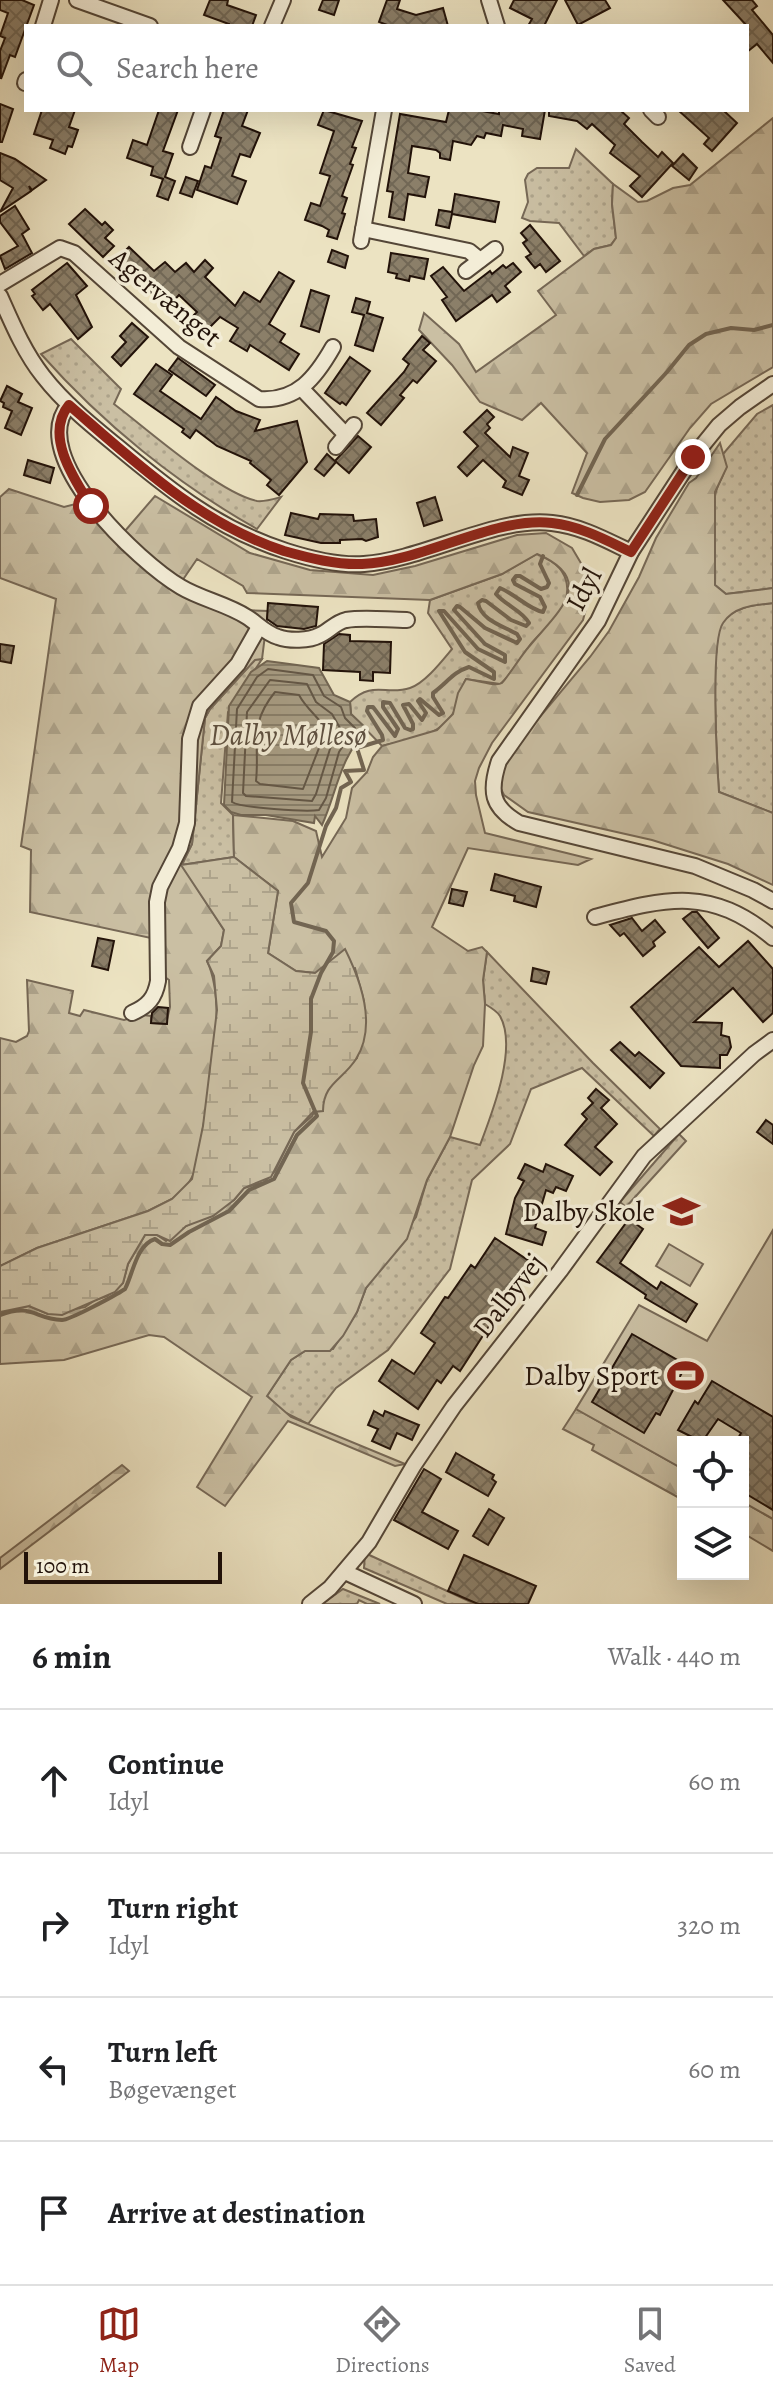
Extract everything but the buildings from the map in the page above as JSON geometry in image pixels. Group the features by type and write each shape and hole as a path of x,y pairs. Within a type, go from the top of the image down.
{"street":[{"path":"44,24 51,0"},
{"path":"273,24 283,0"},
{"path":"489,0 496,24"},
{"path":"83,1 145,24"},
{"path":"190,147 202,112"},
{"path":"384,112 362,235 469,251 480,260"},
{"name":"Agervænget","path":"0,284 60,248 74,253 179,347 246,393 259,399 273,400 302,389"},
{"path":"466,271 495,249"},
{"name":"Idyl","path":"0,296 13,328 42,374 69,405 184,502 225,527 256,541 303,557 361,564 389,561 504,528 540,522 576,528 631,552 598,621 499,761 492,788 495,797 506,815 532,829 695,866 773,901"},
{"path":"333,347 319,371 302,389 345,436"},
{"path":"631,552 693,457 719,425 773,384"},
{"path":"69,405 59,423 61,441 68,466 91,506 144,561 181,587 247,617 280,638 317,637 347,620 407,620"},
{"path":"132,1013 145,1008 155,995 158,981 157,902 160,887 184,835 188,755 195,720 200,706 238,664 259,627"},
{"path":"595,917 657,901 686,900 718,906 754,922 773,938"},
{"name":"Dalbyvej","path":"310,1604 345,1572 369,1542 414,1465 454,1406 644,1156 773,1040"},
{"path":"345,1572 414,1604"}],"green space":[{"path":"773,118 773,367 711,404 690,428 645,492 629,500 600,502 572,493 587,453 541,403 522,420 480,402 452,365 419,330 424,313 459,344 476,372 556,315 538,291 594,249 611,245 616,238 613,184 638,202 647,201 673,188 690,185"},
{"path":"576,149 613,184 616,238 611,245 594,249 584,256 559,223 522,218 528,202 525,180 528,174 537,168 569,168"},
{"path":"71,339 121,389 114,404 184,459 241,496 257,501 281,497 257,529 198,492 142,450 89,404 41,354"},
{"path":"773,405 773,588 726,594 715,585 714,506 716,490 724,472 723,454 757,414"},
{"path":"720,443 727,467 715,492 715,585 726,594 773,588 773,603 745,607 733,613 723,623 719,635 715,704 719,792 773,813 773,885 728,864 652,840 528,812 504,795 501,789 503,769 513,749 609,631 639,577 656,538 689,483 696,478"},
{"path":"9,489 64,507 91,500 125,531 155,496 250,553 310,570 373,575 415,566 517,535 546,533 572,548 588,575 590,594 583,620 492,743 475,781 485,833 591,859 578,865 468,848 432,927 468,951 482,947 487,952 483,980 483,1046 450,1137 427,1180 407,1239 366,1288 343,1336 330,1351 305,1351 291,1360 267,1396 291,1417 405,1464 395,1466 288,1421 225,1506 197,1487 252,1397 164,1337 149,1335 64,1360 0,1364 0,1312 29,1306 48,1314 85,1307 107,1296 123,1283 128,1264 145,1235 157,1235 166,1241 186,1226 234,1200 244,1188 264,1182 275,1171 294,1132 312,1116 326,1090 357,1058 365,1019 364,1001 355,968 316,973 296,971 268,953 278,891 234,857 233,815 293,821 316,831 322,857 346,818 352,788 367,772 382,746 437,730 453,714 458,693 466,679 502,683 559,611 569,587 566,576 556,564 537,554 502,574 430,600 247,593 243,586 197,559 182,581 245,610 268,611 262,659 255,660 205,718 192,844 182,865 224,930 221,946 207,961 214,982 216,1034 197,1168 186,1188 148,1211 37,1248 0,1266 0,1038 16,1042 27,1036 27,980 73,991 69,1013 80,1016 84,1010 124,1020 143,1015 151,1016 151,1023 166,1024 170,1007 169,980 165,977 165,941 30,912 31,850 21,846 56,599 0,578 0,497"},
{"path":"537,554 556,565 566,580 566,597 557,617 530,645 500,684 466,679 454,712 439,728 382,746 351,714 350,702 358,695 373,690 401,690 416,685 452,649 428,613 430,600 502,574"},
{"path":"773,603 773,813 719,792 715,677 718,635 722,623 739,610"},
{"path":"255,659 262,659 228,712 221,803 233,815 234,857 181,865 192,844 205,718"},
{"path":"234,857 278,891 268,953 296,971 315,973 345,949 361,989 366,1018 362,1046 356,1059 326,1094 323,1111 313,1112 294,1132 271,1177 244,1188 213,1216 186,1226 170,1241 157,1235 145,1235 128,1264 123,1283 115,1292 62,1315 48,1314 29,1306 0,1312 0,1266 37,1248 148,1211 172,1199 192,1179 203,1126 217,1010 214,976 207,961 221,946 224,930 181,865"},
{"path":"487,952 660,1129 654,1136 582,1068 531,1089 510,1144 472,1180 450,1269 388,1350 336,1388 308,1424 284,1412 267,1396 291,1360 305,1351 333,1349 357,1312 366,1288 416,1217 427,1180 450,1137 480,1145 491,1116 505,1062 506,1045 500,1016 485,1004 483,980"},
{"path":"679,1134 686,1141 626,1207 620,1202"},
{"name":"Dalby Sport","path":"773,1230 773,1519 749,1505 749,1436 677,1436 677,1466 576,1409 639,1305 707,1341"},
{"path":"669,1244 703,1264 690,1286 656,1266"},
{"path":"576,1409 677,1466 677,1497 592,1450 594,1445 563,1429"},
{"path":"122,1465 129,1471 0,1569 0,1558"},
{"path":"749,1505 773,1519 773,1551 749,1537"},
{"path":"365,1553 475,1604 447,1604 364,1568"},
{"path":"343,1589 380,1604 367,1604 359,1600 357,1604 322,1604"}],"water":[{"name":"Dalby Møllesø","path":"267,661 319,668 334,695 350,702 351,714 368,730 345,762 322,825 315,816 314,823 266,815 241,815 231,812 224,805 229,706 251,672"}],"waterway":[{"path":"577,495 605,439 689,345 706,334 731,328 754,330 773,325"},
{"path":"0,1315 27,1311 62,1320 83,1312 125,1289 139,1254 149,1242 155,1239 170,1245 229,1211 249,1190 274,1179 297,1135 317,1116 303,1083 311,1032 311,999 333,952 334,941 326,931 294,922 291,903 308,883 341,788 351,782 345,771 364,770 357,748 383,740 367,711 368,707 373,707 395,736 398,729 383,707 383,702 390,703 405,728 410,730 413,724 403,705 409,704 422,720 426,713 418,701 420,699 439,715 443,713 433,693 459,672 469,667 494,679 494,672 465,652 439,611 444,611 478,649 505,662 505,655 485,644 454,610 460,607 485,628 517,643 520,639 517,634 488,618 478,603 486,601 511,620 526,626 529,623 526,619 496,594 500,588 543,612 545,607 540,597 513,580 520,576 541,589 547,587 549,583 540,564 543,556"}],"place":[{"name":"Dalby Skole","path":"681,1211"},
{"name":"Dalby Sport","path":"685,1375"}],"route":[{"path":"91,506 68,466 61,441 59,423 69,405 184,502 225,527 303,557 336,563 389,561 523,523 540,522 576,528 631,552 693,457"}]}
